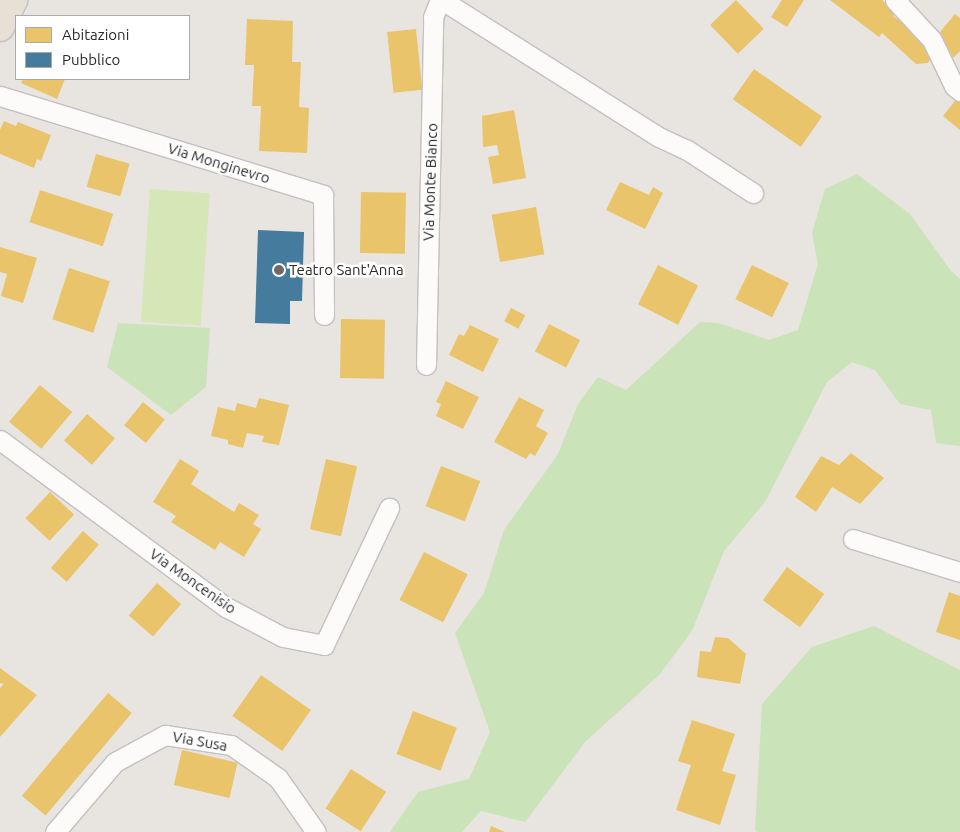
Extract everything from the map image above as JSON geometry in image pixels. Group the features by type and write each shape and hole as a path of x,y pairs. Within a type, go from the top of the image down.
{"main road":[{"path":"0,27 13,0"}],"street":[{"name":"Via Monte Bianco","path":"426,365 432,17 441,0 658,138 687,150 753,192"},
{"path":"895,0 932,40 954,86 960,91"},
{"name":"Via Monginevro","path":"0,96 323,195 324,315"},
{"name":"Via Moncenisio","path":"0,440 226,607 283,637 324,645 389,508"},
{"path":"853,538 960,572"},
{"name":"Via Susa","path":"55,832 115,762 165,735 231,745 278,778 316,832"}],"green space":[{"path":"857,174 910,214 951,271 960,279 960,446 936,443 931,410 900,404 875,370 852,362 827,382 765,502 724,551 692,631 660,674 585,742 525,822 481,811 462,832 390,832 418,792 469,779 490,732 455,633 484,593 504,530 558,454 578,404 598,377 626,390 700,322 718,323 769,340 798,330 818,264 812,233 825,189"},
{"path":"150,189 210,193 201,326 141,322"},
{"path":"118,323 210,328 206,387 171,415 107,367"},
{"path":"874,626 960,670 960,832 757,832 755,830 762,704 812,647"}],"building: Abitazioni":[{"path":"736,0 764,29 738,54 710,25"},
{"path":"782,0 804,0 787,27 771,17"},
{"path":"830,0 882,0 897,12 893,16 910,27 933,56 928,63 916,64 882,33 879,37"},
{"path":"955,14 960,18 960,51 953,58 940,32"},
{"path":"247,19 293,21 292,62 301,62 299,107 309,108 307,153 259,151 261,106 252,106 254,65 245,65"},
{"path":"416,29 422,90 394,93 387,32"},
{"path":"754,69 822,117 801,147 733,99"},
{"path":"22,80 65,80 57,99 21,83"},
{"path":"958,97 960,99 960,130 943,116"},
{"path":"514,110 526,178 493,184 488,157 499,155 497,145 483,147 482,116"},
{"path":"4,121 16,126 18,122 51,135 41,161 37,159 34,168 0,154 0,130"},
{"path":"96,154 130,164 120,196 87,187"},
{"path":"620,182 649,195 653,187 663,193 645,229 606,210"},
{"path":"40,190 113,214 103,246 29,222"},
{"path":"361,192 406,193 405,254 360,253"},
{"path":"536,207 544,254 500,262 492,215"},
{"path":"0,247 37,258 23,303 1,296 7,274 0,272"},
{"path":"658,265 698,285 678,325 638,304"},
{"path":"752,265 789,283 772,317 735,299"},
{"path":"69,268 110,281 93,333 52,319"},
{"path":"511,308 525,315 518,329 504,321"},
{"path":"341,319 385,320 384,379 340,378"},
{"path":"549,324 580,340 566,368 535,352"},
{"path":"470,325 499,339 483,372 449,355 459,334 464,336"},
{"path":"446,381 479,397 463,429 436,416 441,404 436,402"},
{"path":"40,385 72,412 41,449 9,422"},
{"path":"519,397 544,410 536,426 548,433 535,456 530,453 526,459 494,442"},
{"path":"259,398 289,405 279,445 262,442 264,436 247,433 243,448 228,444 228,440 211,436 218,407 235,411 237,403 256,408"},
{"path":"143,402 165,420 146,443 124,425"},
{"path":"87,414 115,438 92,465 64,440"},
{"path":"851,453 884,478 860,504 832,487 816,512 795,497 821,456 839,465"},
{"path":"180,459 199,471 191,484 234,512 239,503 259,515 253,524 261,529 244,557 220,542 215,550 171,522 176,516 153,502"},
{"path":"326,459 357,466 341,536 310,529"},
{"path":"441,466 480,481 465,521 426,506"},
{"path":"50,492 74,515 50,541 25,518"},
{"path":"83,531 99,545 67,582 51,568"},
{"path":"424,552 468,574 443,622 399,600"},
{"path":"787,567 824,594 800,627 763,600"},
{"path":"157,583 181,604 153,636 129,615"},
{"path":"949,592 960,596 960,640 936,632"},
{"path":"715,637 728,638 746,654 740,684 697,677 700,651 711,652"},
{"path":"0,668 37,695 0,737 0,688 4,684 0,683"},
{"path":"261,675 311,710 282,751 232,716"},
{"path":"108,693 132,713 46,816 22,796"},
{"path":"413,711 457,728 440,771 397,754"},
{"path":"692,720 735,734 722,771 736,775 720,825 676,810 691,765 678,761"},
{"path":"182,750 238,763 229,798 174,785"},
{"path":"351,769 386,792 361,831 325,808"},
{"path":"491,826 505,832 489,832"}],"building: Pubblico":[{"path":"258,230 304,232 302,301 290,301 290,324 255,323"}],"place":[{"name":"Teatro Sant'Anna","path":"279,270"}]}
